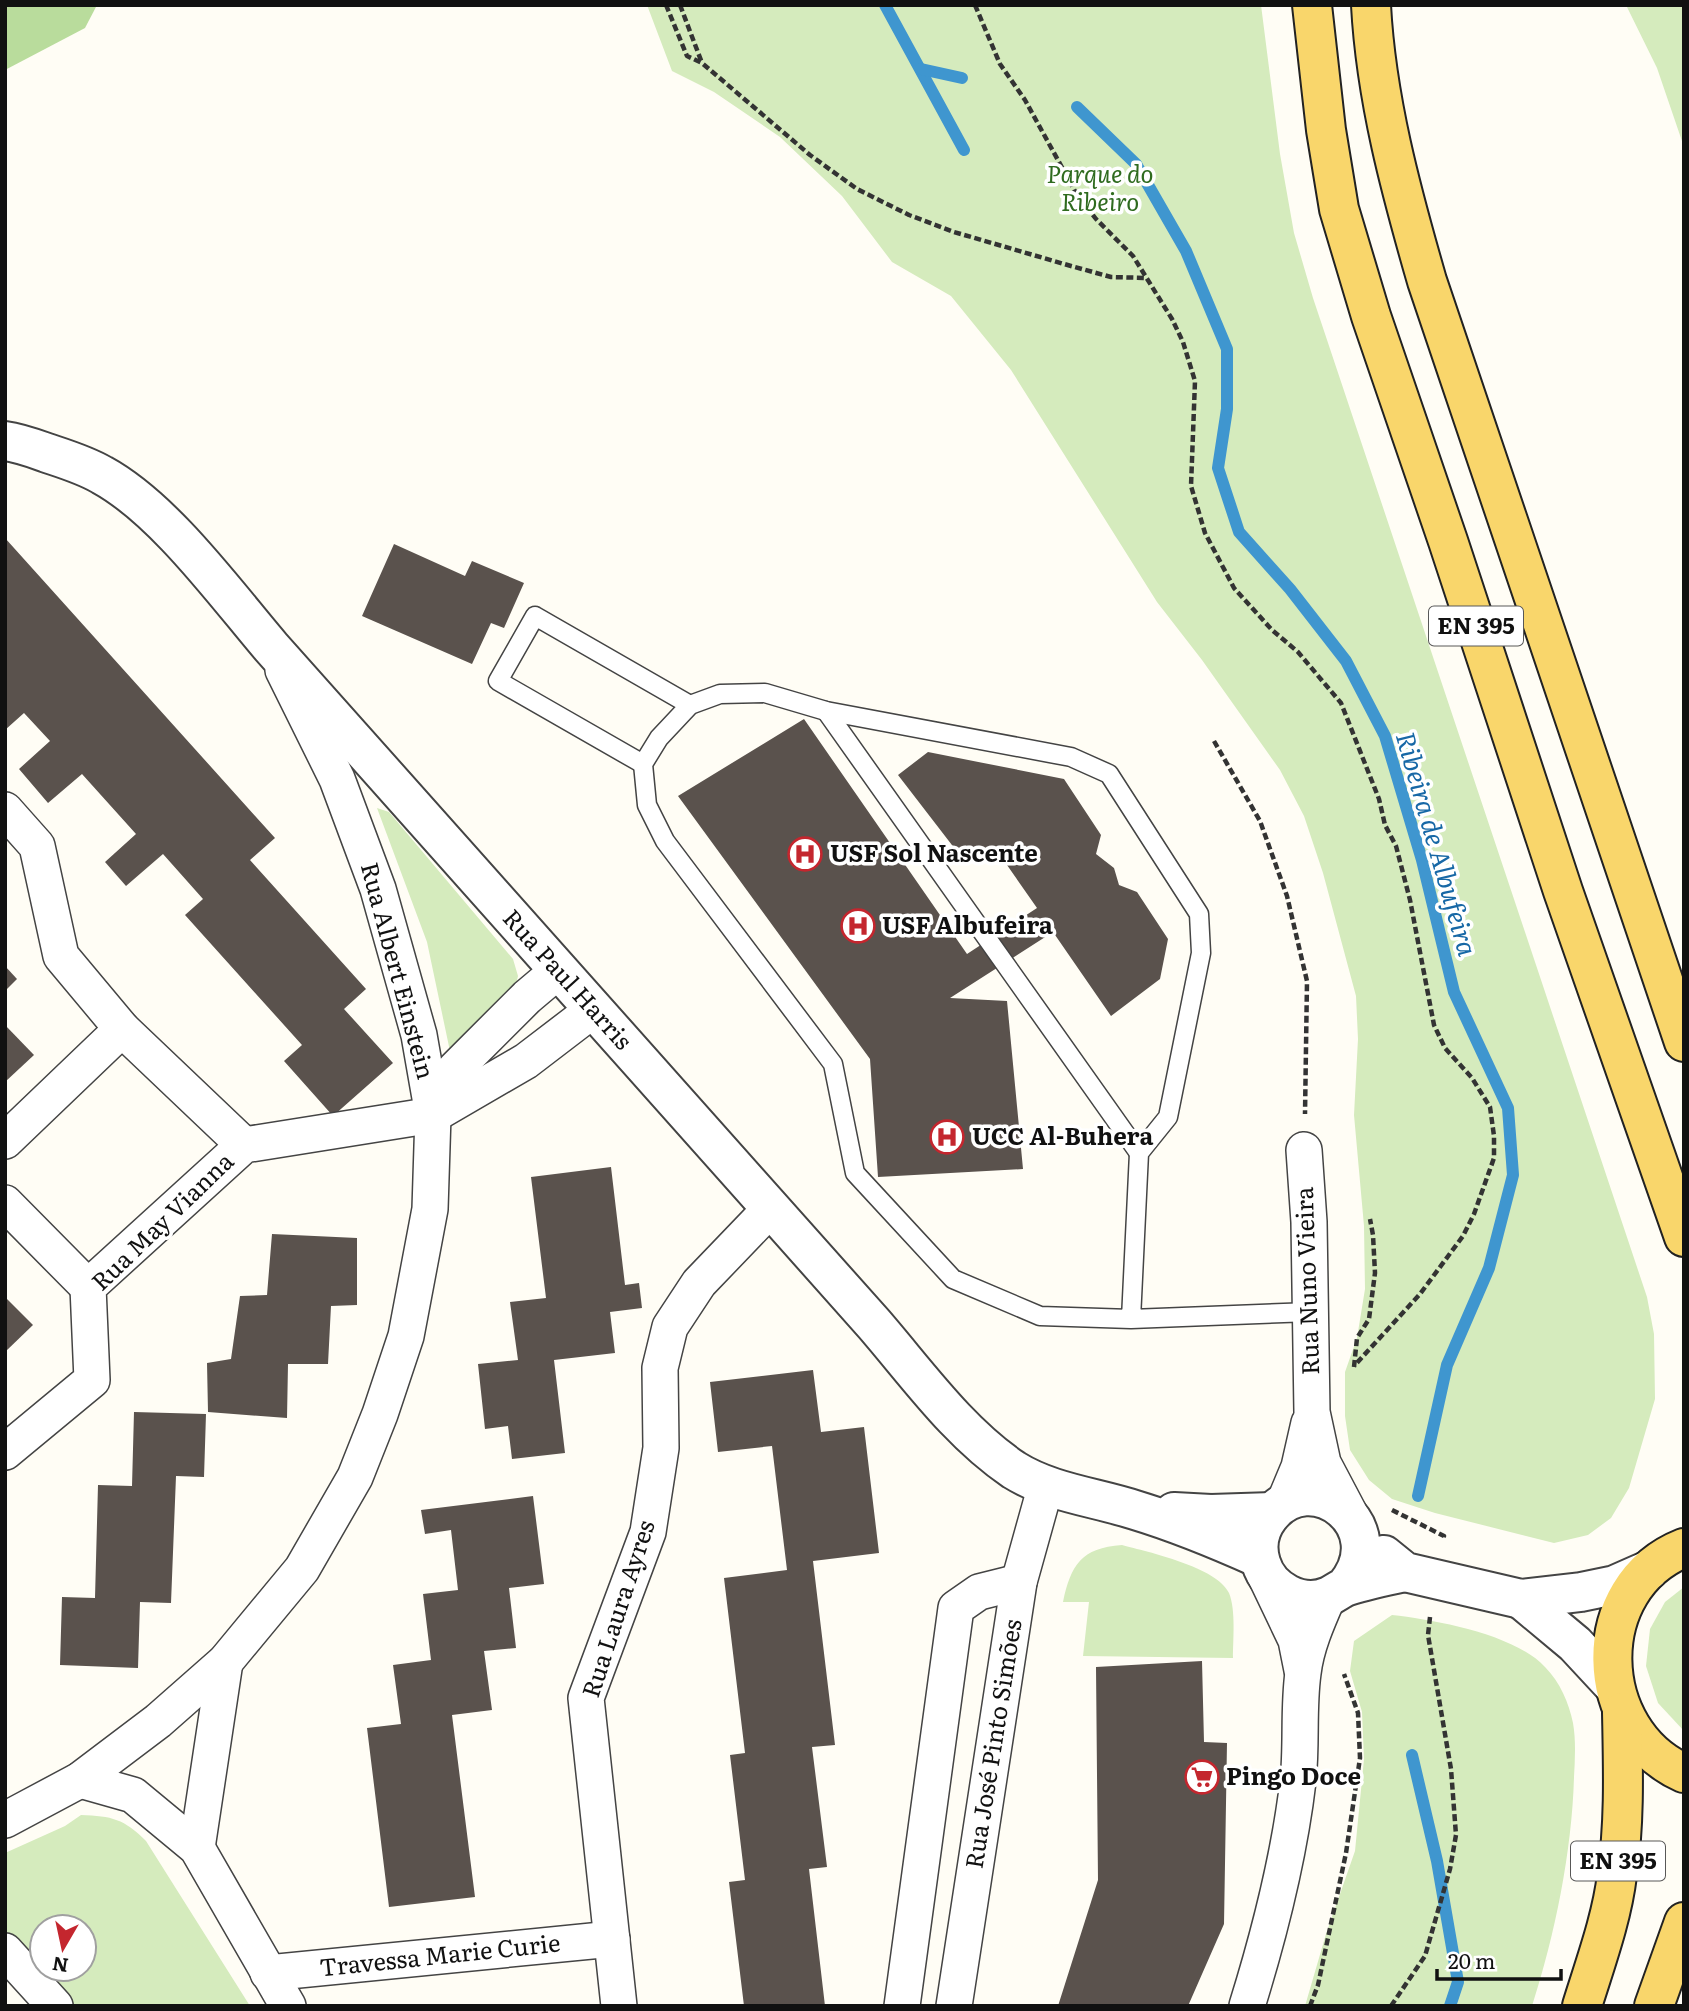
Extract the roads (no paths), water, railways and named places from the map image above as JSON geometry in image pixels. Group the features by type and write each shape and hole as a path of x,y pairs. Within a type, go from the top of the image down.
{"main road":[{"name":"EN 395","path":"1312,5 1326,130 1339,209 1371,316 1563,891 1684,1237"},
{"name":"EN 395","path":"1371,5 1391,144 1401,192 1427,281 1684,1042"},
{"name":"EN 395","path":"1582,2006 1617,1876 1622,1797 1618,1699 1612,1647 1618,1619 1631,1593 1672,1551"},
{"name":"EN 395","path":"1618,1699 1642,1743 1669,1767 1684,1773"},
{"path":"1654,2006 1684,1922"}],"street":[{"name":"Rua Paul Harris","path":"5,441 61,457 102,475 143,505 186,548 874,1324 958,1423 987,1449 1016,1471 1046,1485 1088,1499 1133,1509 1197,1532 1262,1565"},
{"name":"Rua Albert Einstein","path":"5,1820 80,1780 158,1721 225,1662 302,1569 355,1477 406,1336 430,1209 433,1115 419,1035 378,889 337,779 271,647"},
{"path":"5,810 37,846 61,956 122,1029 244,1145"},
{"path":"433,1115 455,1069 527,997 559,970"},
{"path":"433,1115 526,1061 594,1009"},
{"path":"5,1141 122,1029"},
{"name":"Rua May Vianna","path":"5,1452 92,1380 88,1287 244,1145 433,1115"},
{"name":"Rua Nuno Vieira","path":"1304,1150 1309,1222 1312,1412"},
{"path":"5,1203 88,1287"},
{"name":"Rua Laura Ayres","path":"619,2006 586,1698 648,1532 661,1448 660,1368 670,1327 699,1283 771,1209"},
{"path":"1303,1673 1296,1640 1262,1565 1258,1546 1260,1534 1279,1508 1299,1466 1312,1412"},
{"path":"1312,1412 1323,1463 1405,1572"},
{"name":"Rua José Pinto Simões","path":"954,2006 1019,1582 1046,1485"},
{"path":"1279,1508 1302,1497 1320,1498 1366,1520"},
{"name":"Rua Paul Harris","path":"1133,1509 1211,1514 1279,1508"},
{"path":"1247,2006 1269,1935 1284,1869 1298,1779 1303,1673 1310,1640 1336,1592 1354,1576 1362,1551 1366,1520"},
{"path":"1262,1565 1276,1587 1291,1596 1309,1600 1405,1572 1521,1599 1615,1585 1672,1551"},
{"path":"902,2006 956,1608 978,1592 1019,1582"},
{"path":"1521,1599 1574,1644 1618,1699"},
{"path":"197,1847 225,1662"},
{"path":"80,1780 133,1795 197,1847 288,2006"},
{"name":"Travessa Marie Curie","path":"268,1973 611,1939"},
{"path":"5,1951 55,2006"}],"lane":[{"path":"643,764 498,681 535,616 690,705"},
{"path":"1131,1320 1139,1153 1168,1116 1201,953 1199,914 1109,775 1072,757 826,711 765,693 719,694 690,705 659,738 643,764 647,805 665,841 833,1064 855,1173 953,1279 1040,1316 1131,1320 1311,1312"},
{"path":"826,711 1139,1153"}],"waterway":[{"name":"Ribeira de Albufeira","path":"885,5 964,150"},
{"name":"Ribeira de Albufeira","path":"921,69 962,78"},
{"name":"Ribeira de Albufeira","path":"1077,107 1136,164 1186,251 1227,349 1227,409 1218,468 1239,532 1290,589 1346,661 1385,736 1422,860 1454,992 1508,1108 1513,1175 1489,1268 1447,1365 1418,1496"},
{"name":"Ribeira de Albufeira","path":"1412,1755 1437,1861 1458,1982 1450,2006"}],"place":[{"name":"USF Sol Nascente","path":"805,854"},
{"name":"USF Albufeira","path":"858,926"},
{"name":"UCC Al-Buhera","path":"947,1137"},
{"name":"Pingo Doce","path":"1202,1777"}],"park label":[{"name":"Parque do Ribeiro","path":"1100,189"}]}
